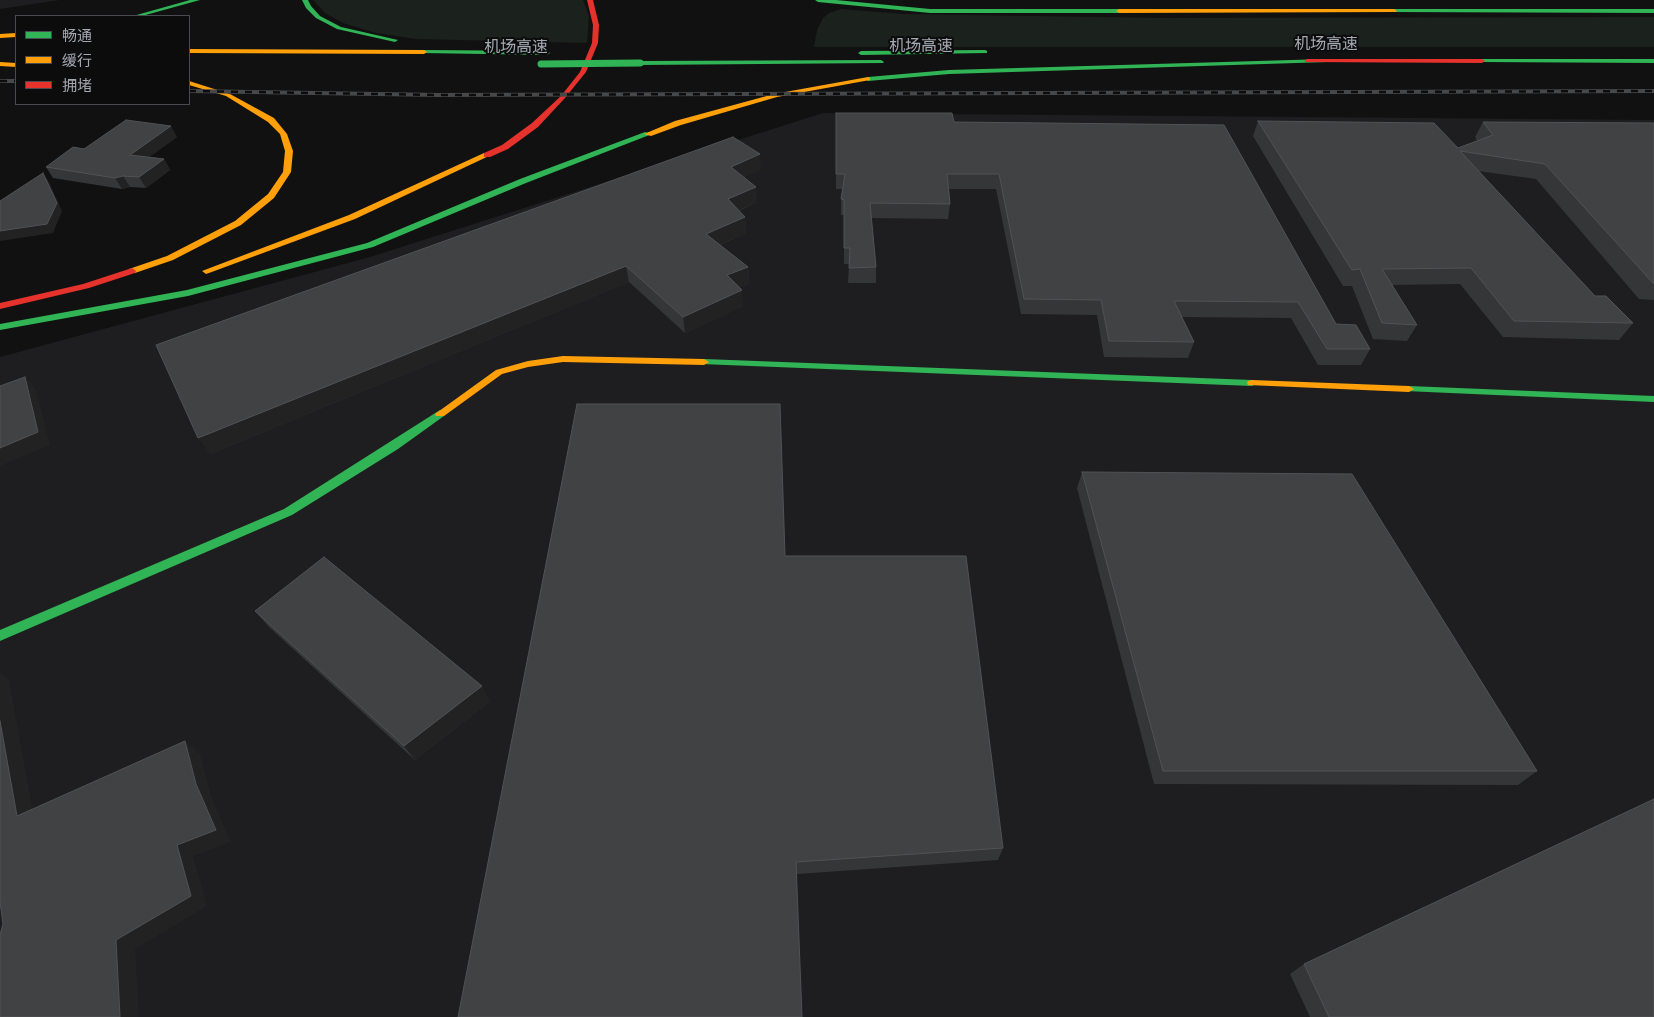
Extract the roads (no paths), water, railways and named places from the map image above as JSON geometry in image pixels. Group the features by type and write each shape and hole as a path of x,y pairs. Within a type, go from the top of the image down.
{"main road":[{"path":"140,15 197,0"},
{"path":"305,0 308,7 318,17 339,28 373,37 451,46 553,50"},
{"path":"198,273 226,265 352,217 505,147 535,125 563,97 583,72 591,58 595,43 596,25 590,0"},
{"path":"818,0 853,5 930,11 1654,11"},
{"path":"857,0 932,5 1384,7 1654,5"},
{"path":"0,36 15,35"},
{"path":"0,46 15,46"},
{"name":"机场高速","path":"190,51 553,50 643,58 1654,61"},
{"path":"580,50 643,58"},
{"path":"597,78 610,50"},
{"name":"机场高速","path":"1267,51 1654,50"},
{"name":"机场高速","path":"190,60 541,64 643,58 1000,52"},
{"path":"0,56 15,56"},
{"path":"0,327 188,292 370,245 523,181 678,123 776,96 848,81 949,72 1326,61"},
{"path":"0,64 15,65"},
{"path":"0,306 86,286 170,258 205,242 238,223 271,196 287,172 289,151 283,134 271,120 249,106 228,95 190,83"},
{"path":"188,292 362,234"},
{"path":"0,311 93,296"},
{"path":"0,636 288,512 394,446 499,372 528,364 563,359 630,359 1654,399"}],"railway":[{"path":"0,81 15,81"},
{"path":"190,91 439,95 1654,91"}]}
